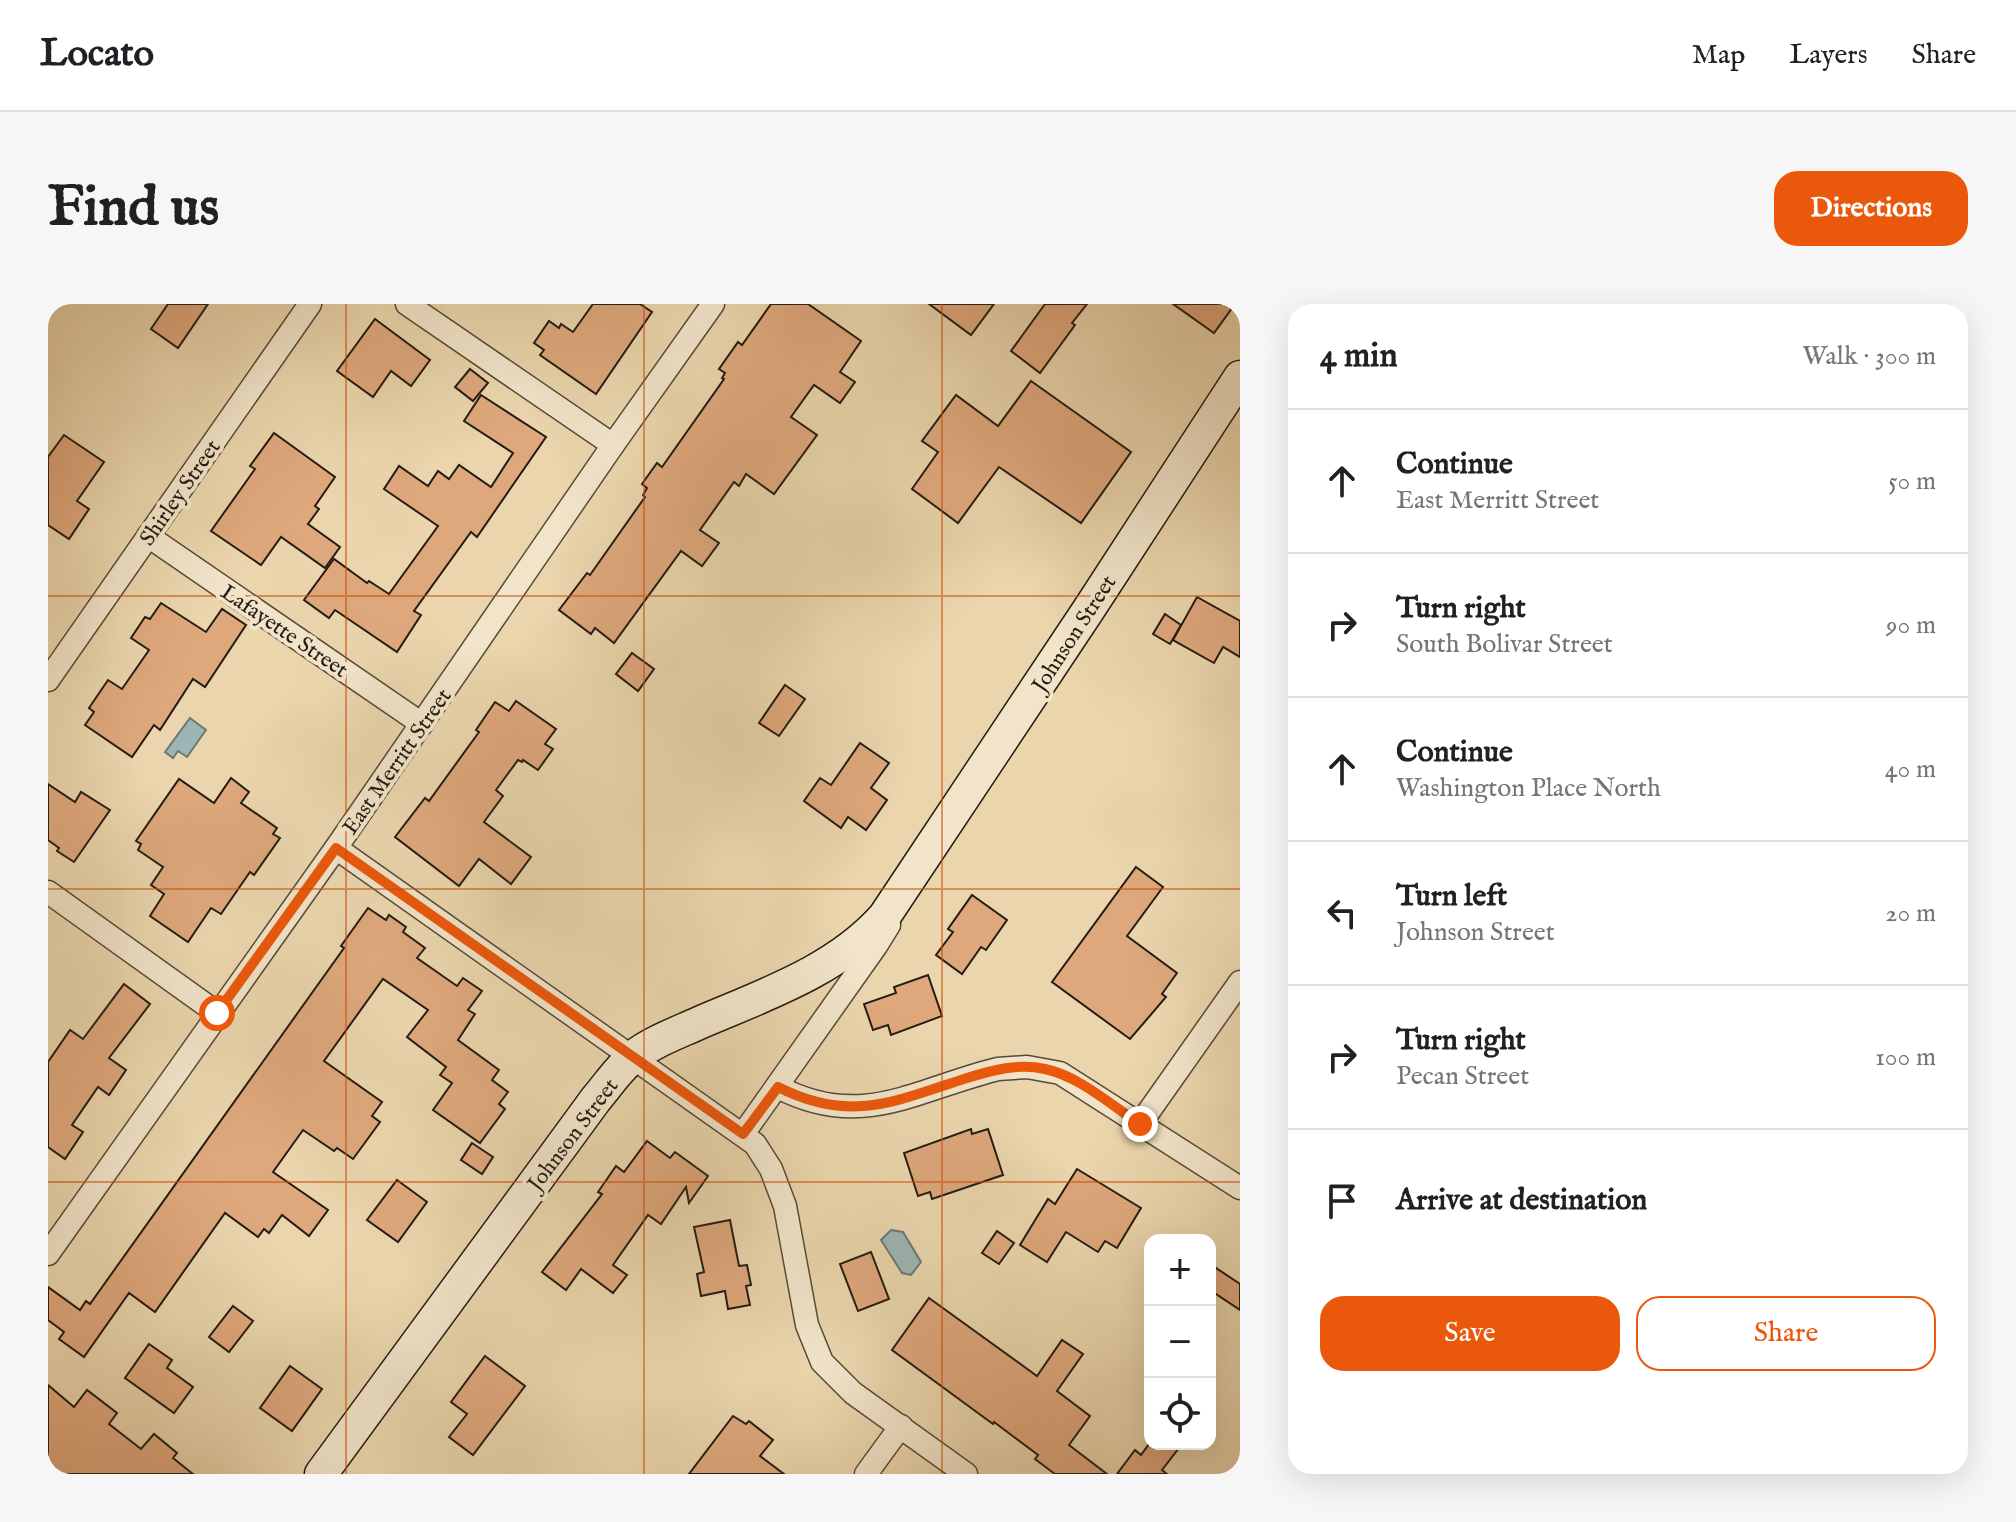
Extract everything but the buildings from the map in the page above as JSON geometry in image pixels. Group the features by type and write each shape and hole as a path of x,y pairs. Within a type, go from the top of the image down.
{"street":[{"name":"Shirley Street","path":"48,680 310,304"},
{"path":"407,304 613,445"},
{"name":"East Merritt Street","path":"48,1254 336,848 713,304"},
{"name":"Johnson Street","path":"321,1474 596,1099 633,1057 659,1041 826,964 873,930 905,889 1240,377"},
{"name":"Lafayette Street","path":"148,536 422,724"},
{"path":"336,848 755,1144 771,1169 782,1197 807,1325 816,1352 841,1383 966,1474"},
{"name":"Johnson Street","path":"743,1134 876,946 905,889"},
{"path":"48,892 217,1013"},
{"path":"1140,1124 1240,982"},
{"path":"778,1087 808,1100 861,1108 891,1102 998,1069 1027,1067 1060,1073 1240,1188"},
{"path":"866,1474 901,1426"}],"water":[{"path":"190,718 206,730 187,757 178,751 173,758 165,752"},
{"path":"891,1230 903,1232 921,1262 911,1275 902,1273 881,1240"}],"route":[{"path":"217,1013 336,848 743,1134 778,1087 830,1106 861,1108 891,1102 984,1072 1012,1067 1060,1073 1140,1124"}]}
